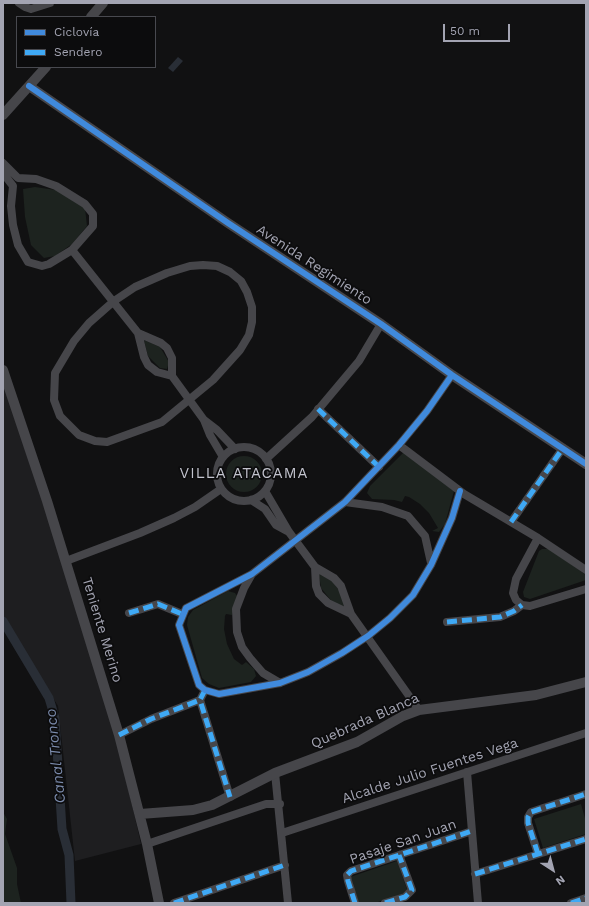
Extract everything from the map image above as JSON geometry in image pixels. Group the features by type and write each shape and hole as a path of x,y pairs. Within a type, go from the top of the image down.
{"street":[{"path":"19,3 32,9 50,3"},
{"path":"91,16 103,3"},
{"path":"3,115 45,68"},
{"name":"Avenida Regimiento","path":"29,86 228,223 381,324 452,375 586,464"},
{"path":"3,163 14,176 21,179 36,179 56,186 91,209 94,220 93,226 72,250 46,265 36,265 26,260 18,245 13,225 11,206 13,186 21,179"},
{"path":"3,173 13,186"},
{"path":"72,250 138,333 144,357 148,365 157,372 172,376"},
{"path":"197,265 223,268 236,276 245,287 250,298 252,316 249,335 240,350 227,366 190,400 162,422 107,442 95,441 79,435 60,416 54,400 55,373 74,341 89,323 114,301 149,280 179,269 197,265"},
{"path":"266,459 289,439 318,410 359,361 381,324"},
{"path":"138,333 162,343 167,348 172,358 172,376 204,420 210,435 223,457"},
{"name":"Teniente Merino","path":"3,370 66,561 119,734 140,814 159,903"},
{"path":"452,375 427,411 399,445 345,502 252,574 193,602 186,608 182,614 179,625 195,677 199,685 205,690 219,694 280,683 308,672 342,653 368,636 390,618 413,595 432,565 460,492"},
{"path":"318,410 379,467"},
{"path":"204,420 217,430 236,449"},
{"path":"399,445 460,492 538,538 586,570"},
{"path":"244,447 252,449 266,459 270,475 265,491 258,497 250,500 234,500 221,489 217,473 223,457 236,449 244,447"},
{"path":"511,522 563,448"},
{"path":"66,561 140,533 174,518 221,489"},
{"path":"265,491 289,532 316,567 334,578 341,586 350,614 368,636 420,710"},
{"path":"250,500 265,509 276,525 289,532"},
{"path":"345,502 382,507 408,516 425,536 432,565"},
{"path":"538,538 516,579 513,593 516,600 522,605 530,606 586,589"},
{"path":"316,567 316,586 319,594 328,603 350,614"},
{"path":"252,574 244,588 236,609 237,632 242,647 263,673 280,683"},
{"path":"129,613 158,604 182,614"},
{"path":"447,622 500,617 514,611 522,605"},
{"name":"Quebrada Blanca","path":"140,814 193,810 230,797 275,773 357,742 404,716 420,710 543,694 586,682"},
{"path":"119,734 151,719 200,700 205,690"},
{"path":"200,700 230,797"},
{"name":"Alcalde Julio Fuentes Vega","path":"282,833 586,734"},
{"path":"466,772 478,903"},
{"path":"275,773 280,804 288,903"},
{"path":"538,854 528,822 528,817 531,812 586,794"},
{"path":"147,844 266,804 280,804"},
{"name":"Pasaje San Juan","path":"355,903 347,875 351,871 472,831"},
{"path":"475,874 586,839"},
{"path":"385,903 405,897 412,890 399,855"},
{"path":"174,903 285,865"},
{"path":"571,903 586,898"}],"shaded area":[{"path":"178,57 183,61 173,72 168,68"},
{"path":"35,187 56,190 85,208 87,226 72,244 55,256 44,258 31,245 25,217 23,189"},
{"path":"144,340 160,347 169,362 167,369 160,368 148,356"},
{"path":"3,381 44,502 116,735 141,844 75,861 58,706 3,616"},
{"path":"403,453 454,491 445,524 439,532 432,531 438,528 429,513 420,504 409,497 405,496 402,502 372,499 367,493 370,486"},
{"path":"241,456 247,456 257,461 262,474 257,487 247,492 241,492 231,487 226,477 226,471 231,461"},
{"path":"542,549 549,549 586,575 586,580 530,599 524,597 523,592 539,551"},
{"path":"319,574 332,581 344,597 345,608 334,604 321,588"},
{"path":"228,591 235,593 238,597 232,615 226,614 225,616 224,629 227,644 234,659 242,665 246,662 254,669 256,676 251,682 219,688 209,684 202,678 187,625 188,617 193,610"},
{"path":"581,804 586,822 586,834 543,848 534,819"},
{"path":"3,812 7,819 5,834 17,868 17,884 21,903 3,903"},
{"path":"397,861 408,892 375,903 359,903 350,877"}],"waterway":[{"name":"Canal Tronco","path":"3,621 49,698 55,718 62,829 69,855 71,903"}],"marked path":[{"path":"318,409 379,467"},
{"path":"511,522 563,448"},
{"path":"129,613 158,604 182,614"},
{"path":"447,622 500,617 514,611 522,605"},
{"path":"205,690 200,700 230,797"},
{"path":"119,735 151,719 200,700"},
{"path":"538,854 528,823 528,817 531,812 586,794"},
{"path":"355,903 347,875 351,871 472,831"},
{"path":"475,874 586,839"},
{"path":"385,903 405,897 412,890 399,855"},
{"path":"174,903 285,865"},
{"path":"571,903 586,898"}],"cycle path":[{"path":"29,86 228,223 381,324 452,375 586,464"},
{"path":"452,375 427,411 399,445 345,502 252,574 186,608 179,625 199,685 205,690 219,694 280,683 308,672 342,653 368,636 390,618 413,595 431,565 452,518 460,491"}],"district":[{"name":"VILLA ATACAMA","path":"244,474"}]}
